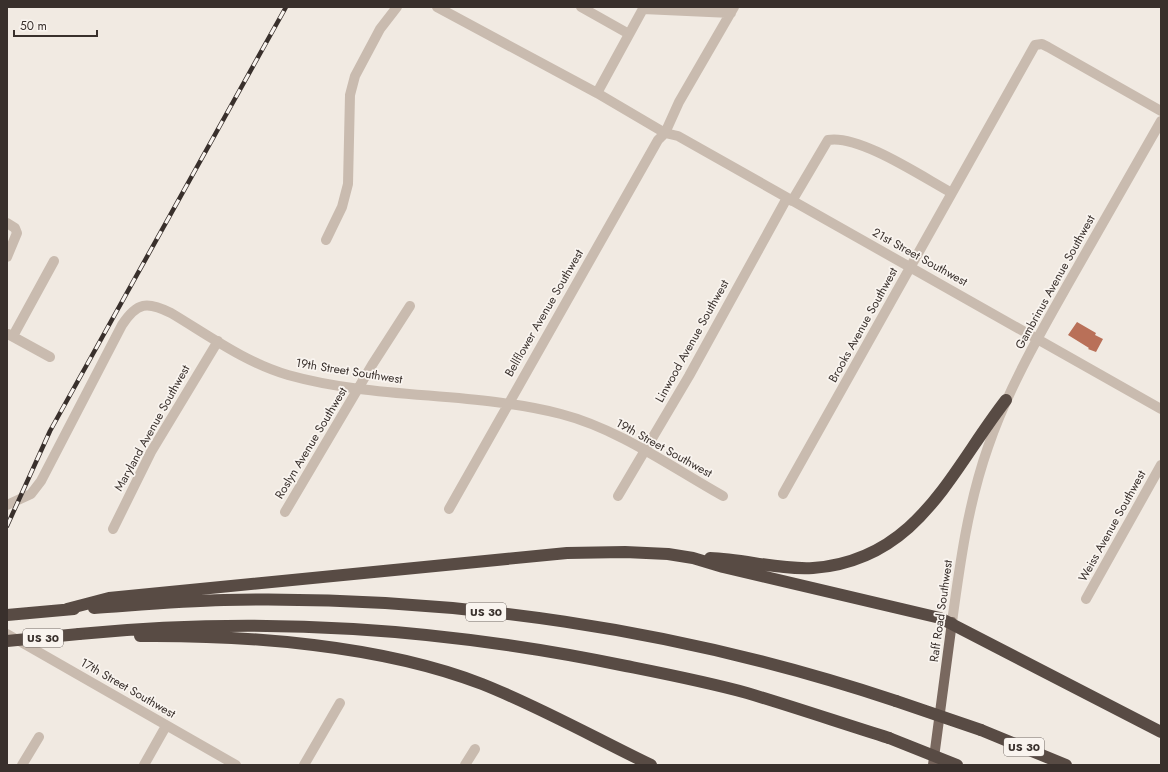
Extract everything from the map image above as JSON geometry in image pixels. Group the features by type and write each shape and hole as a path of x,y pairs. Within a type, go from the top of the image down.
{"highway":[{"path":"67,609 110,598 542,555 625,552 693,558 721,558 795,568 813,568 842,564 871,553 904,534 920,518 941,493 983,430 1006,400"},
{"path":"693,558 723,567 904,608 952,622 1161,732"},
{"name":"US 30","path":"7,615 67,609 224,600 322,601 412,606 528,617 656,638 736,655 849,685 981,730 1066,765"},
{"name":"US 30","path":"7,641 197,625 282,625 362,629 462,639 593,659 708,684 801,709 888,738 957,765"},
{"path":"79,634 204,637 253,640 309,645 393,659 441,670 485,685 549,714 651,765"}],"main road":[{"name":"Raff Road Southwest","path":"934,765 952,622"}],"street":[{"path":"326,240 342,207 348,184 350,95 355,76 380,29 396,7"},
{"name":"21st Street Southwest","path":"437,7 597,93 665,133 678,136 1038,338 1161,409"},
{"path":"581,7 629,34"},
{"path":"597,93 644,8 733,10"},
{"name":"Bellflower Avenue Southwest","path":"450,508 507,404 631,186 658,140 665,133 679,102 733,10"},
{"name":"Brooks Avenue Southwest","path":"783,494 911,267 1027,56 1036,44 1048,47 1161,112"},
{"name":"Gambrinus Avenue Southwest","path":"983,462 1006,400 1038,338 1161,121"},
{"name":"Linwood Avenue Southwest","path":"618,496 645,452 790,199 828,140 837,138 874,150 952,193"},
{"path":"7,223 17,231 15,241 7,256"},
{"path":"50,357 10,335 54,261"},
{"name":"19th Street Southwest","path":"7,505 31,494 41,481 122,325 132,312 145,305 158,306 249,358 288,375 318,382 358,388 507,404 537,409 577,419 615,435 722,496"},
{"name":"Roslyn Avenue Southwest","path":"285,512 358,388 410,306"},
{"name":"Maryland Avenue Southwest","path":"113,529 151,452 218,341"},
{"name":"Raff Road Southwest","path":"952,622 967,523 983,462"},
{"name":"Weiss Avenue Southwest","path":"1086,599 1161,464"},
{"name":"17th Street Southwest","path":"7,634 236,765"},
{"path":"304,765 340,703"},
{"path":"144,765 166,726"},
{"path":"22,765 39,737"},
{"path":"465,765 475,749"}],"building":[{"path":"1077,322 1103,339 1096,352 1088,349 1089,348 1068,335"}],"railway":[{"path":"7,526 50,431 286,7"}]}
